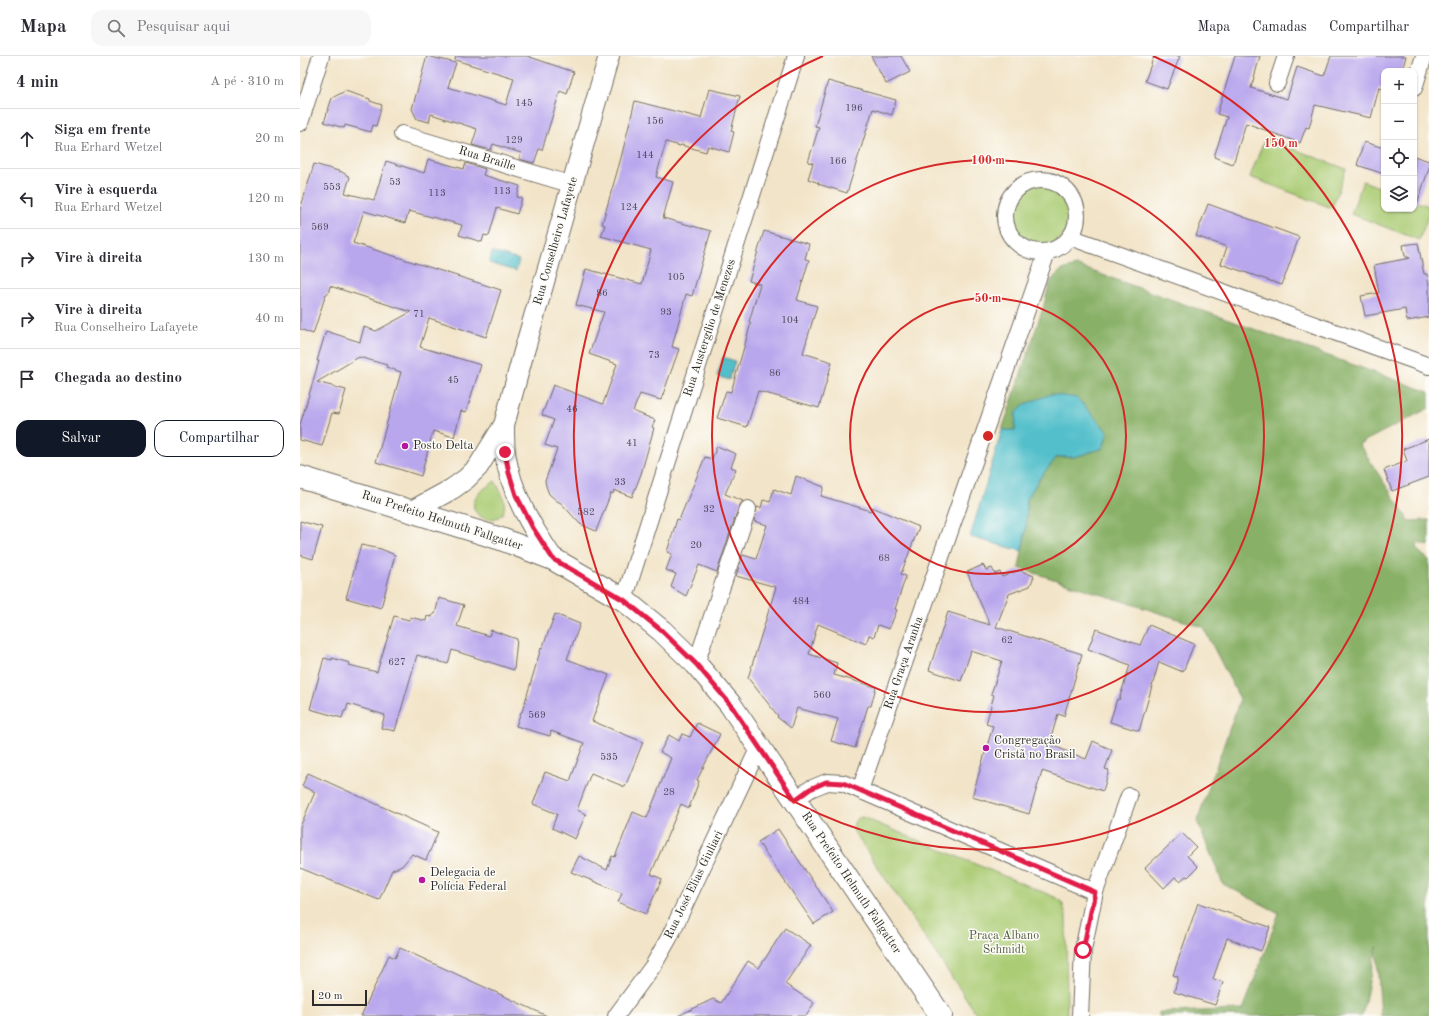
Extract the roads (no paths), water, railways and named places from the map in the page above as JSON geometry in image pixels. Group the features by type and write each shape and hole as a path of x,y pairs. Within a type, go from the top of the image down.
{"main road":[{"name":"Rua Prefeito Helmuth Fallgatter","path":"300,477 412,510 501,539 553,559 624,600 662,631 696,664 730,704 941,1016"}],"street":[{"path":"300,122 321,56"},
{"name":"Rua Conselheiro Lafayete","path":"412,510 452,489 466,479 478,467 504,425 610,56"},
{"name":"Rua Austergílio de Menezes","path":"624,600 796,56"},
{"path":"1277,83 1286,56"},
{"path":"1417,78 1424,56"},
{"name":"Rua Braille","path":"402,134 573,185"},
{"path":"1034,180 1046,180 1058,184 1068,191 1074,202 1077,214 1076,226 1070,237 1060,247 1047,252 1034,251 1023,247 1013,239 1007,228 1004,216 1007,203 1013,192 1022,184 1034,180"},
{"path":"1070,237 1429,366"},
{"name":"Rua Graça Aranha","path":"860,790 1047,252"},
{"name":"Rua Conselheiro Lafayete","path":"504,425 505,452 509,473 516,495 533,528 553,559"},
{"path":"696,664 748,509"},
{"name":"Rua José Elias Giuliari","path":"616,1016 653,966 669,938 759,747"},
{"path":"795,800 810,789 826,782 843,783 1095,892"},
{"path":"1080,1016 1083,950 1095,892 1129,796"}],"water":[{"path":"492,252 519,260 516,271 489,263"},
{"path":"723,357 735,361 729,380 717,376"},
{"path":"1051,394 1077,398 1108,432 1103,448 1075,457 1057,457 1039,479 1027,499 1026,529 1022,551 970,537 1002,430 1015,430 1016,414 1023,405"}],"place":[{"name":"Posto Delta","path":"405,446"},
{"name":"Congregação Cristã no Brasil","path":"986,748"},
{"name":"Delegacia de Polícia Federal","path":"422,880"}],"park label":[{"name":"Praça Albano Schmidt","path":"1004,943"}]}
